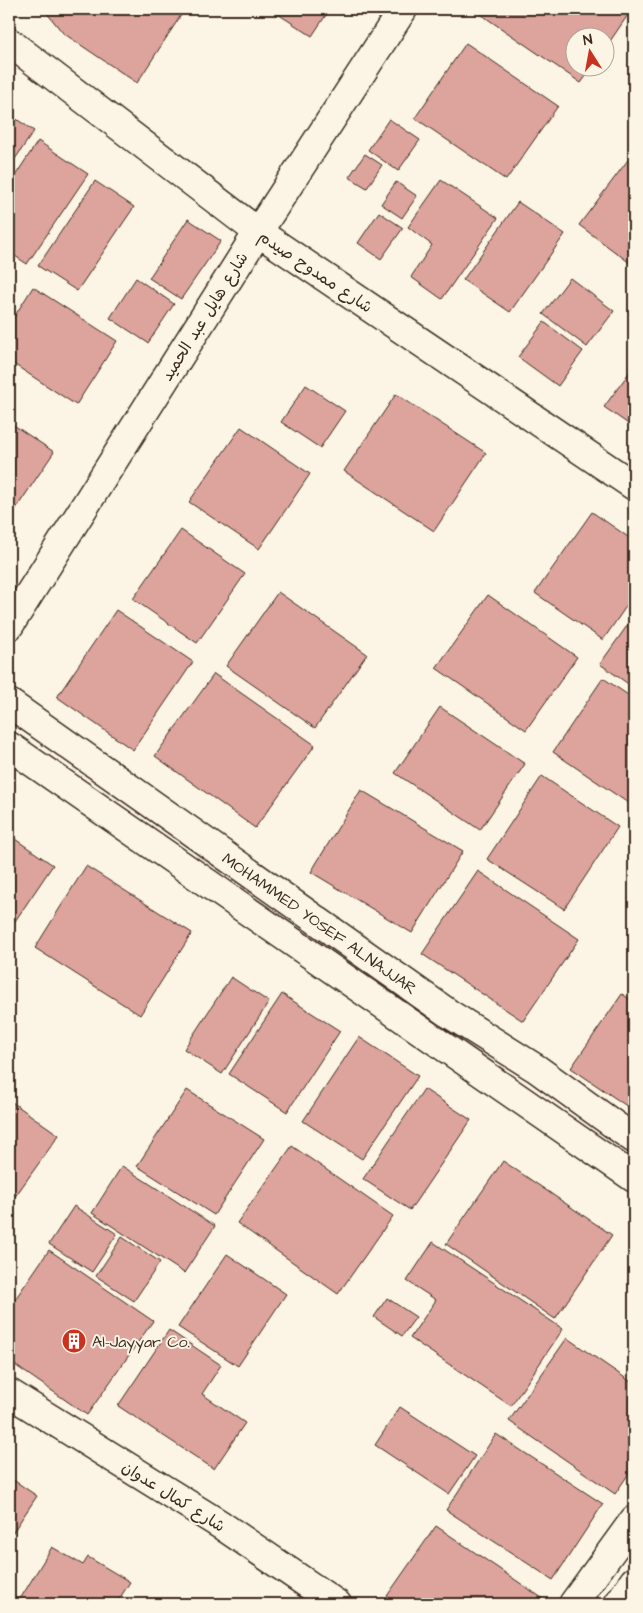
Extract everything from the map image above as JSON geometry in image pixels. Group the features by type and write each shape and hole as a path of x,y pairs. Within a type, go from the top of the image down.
{"street":[{"name":"شارع هايل عبد الحميد","path":"9,626 258,232 403,9"},
{"name":"شارع ممدوح صيدم","path":"9,42 258,232 634,486"},
{"name":"MOHAMMED YOSEF ALNAJJAR","path":"9,703 448,1014 537,1069 634,1138"},
{"name":"MOHAMMED YOSEF ALNAJJAR","path":"9,746 634,1178"},
{"name":"شارع كمال عدوان","path":"9,1393 221,1525 337,1604"},
{"path":"573,1604 634,1520"},
{"path":"618,1604 634,1581"}],"building":[{"path":"46,9 185,9 137,83 63,33 46,12"},
{"path":"270,9 330,9 312,36"},
{"path":"473,9 632,9 616,32 616,28 566,28 566,73"},
{"path":"466,43 558,106 506,180 415,118"},
{"path":"574,78 585,78 581,83"},
{"path":"9,114 34,131 9,168"},
{"path":"389,119 420,140 398,171 368,150"},
{"path":"38,141 88,174 27,264 9,252 9,185"},
{"path":"634,152 634,266 579,225"},
{"path":"365,154 382,165 367,188 349,177"},
{"path":"441,180 498,218 442,299 411,277 432,245 408,227"},
{"path":"95,181 134,207 77,291 38,266"},
{"path":"396,182 417,196 402,218 381,204"},
{"path":"518,202 565,234 510,312 463,280"},
{"path":"379,212 403,228 381,259 358,243"},
{"path":"188,219 221,241 181,299 149,278"},
{"path":"136,278 174,304 148,343 110,318"},
{"path":"570,278 614,311 587,347 543,314"},
{"path":"33,287 117,341 76,405 9,361 9,325"},
{"path":"544,322 583,351 558,386 518,357"},
{"path":"634,366 634,428 604,407"},
{"path":"306,385 345,411 320,448 281,422"},
{"path":"396,394 486,453 434,531 344,471"},
{"path":"9,422 54,452 9,519"},
{"path":"241,427 310,474 259,549 189,502"},
{"path":"592,512 634,541 634,595 603,640 535,593"},
{"path":"181,530 245,574 197,643 133,599"},
{"path":"278,592 367,654 315,728 226,666"},
{"path":"488,595 577,657 526,730 436,668"},
{"path":"116,610 193,662 133,750 57,697"},
{"path":"634,616 634,688 600,664"},
{"path":"214,674 315,745 255,828 155,756"},
{"path":"603,678 634,699 634,807 553,752"},
{"path":"440,707 525,764 480,830 395,773"},
{"path":"542,776 618,827 564,909 487,859"},
{"path":"361,790 463,851 412,933 311,872"},
{"path":"9,835 53,865 9,930"},
{"path":"86,866 192,933 140,1015 35,948"},
{"path":"478,871 579,939 523,1021 422,954"},
{"path":"231,977 269,1002 222,1074 184,1049"},
{"path":"282,994 340,1031 287,1112 229,1074"},
{"path":"622,994 634,1002 634,1111 571,1068"},
{"path":"359,1037 418,1076 362,1159 303,1121"},
{"path":"424,1089 471,1120 410,1210 363,1179"},
{"path":"187,1090 264,1139 214,1215 137,1166"},
{"path":"9,1100 59,1135 9,1205"},
{"path":"292,1146 393,1216 338,1294 237,1223"},
{"path":"503,1161 612,1235 555,1319 446,1244"},
{"path":"122,1166 215,1226 184,1273 92,1213"},
{"path":"74,1206 117,1234 92,1272 49,1244"},
{"path":"122,1237 160,1262 134,1301 96,1276"},
{"path":"433,1242 563,1329 511,1406 410,1338 436,1300 407,1281"},
{"name":"Al-Jayyar Co.","path":"49,1250 153,1321 87,1415 9,1361 9,1308"},
{"path":"227,1254 286,1294 238,1366 178,1327"},
{"path":"387,1298 416,1317 402,1336 374,1317"},
{"path":"169,1330 221,1365 202,1394 245,1423 214,1469 118,1406"},
{"path":"567,1338 634,1384 634,1466 615,1494 509,1421"},
{"path":"400,1407 475,1456 449,1494 375,1445"},
{"path":"496,1434 603,1504 553,1580 446,1510"},
{"path":"9,1477 37,1496 9,1538"},
{"path":"436,1526 542,1598 537,1604 399,1604 387,1596"},
{"path":"52,1547 83,1565 88,1557 130,1582 116,1604 17,1604"}],"place":[{"name":"Al-Jayyar Co.","path":"74,1341"}]}
